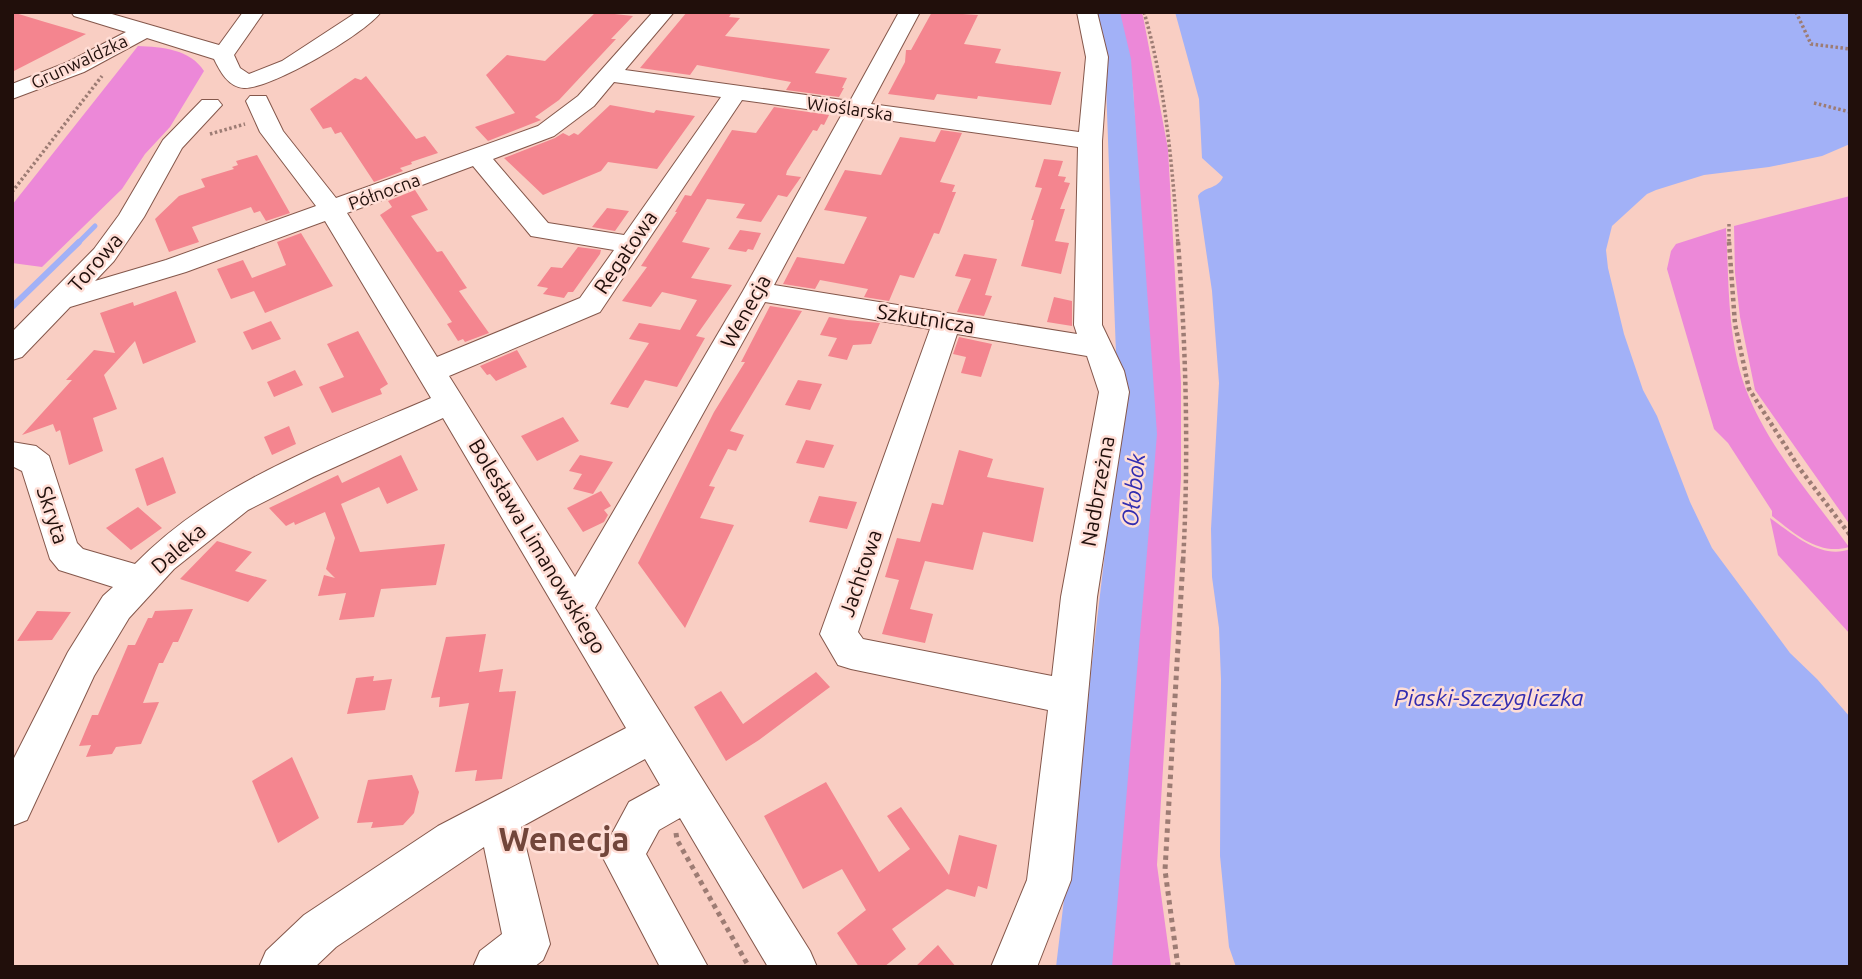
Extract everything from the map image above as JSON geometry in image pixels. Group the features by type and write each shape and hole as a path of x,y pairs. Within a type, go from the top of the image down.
{"street":[{"name":"Bolesława Limanowskiego","path":"81,12 186,40 237,91 332,210 794,967"},
{"path":"237,91 254,12"},
{"name":"Torowa","path":"12,350 119,235 162,162 237,91 300,66 313,52 371,12"},
{"name":"Północna","path":"61,300 176,266 546,131 586,101 664,12"},
{"name":"Wenecja","path":"576,608 911,12"},
{"name":"Nadbrzeżna","path":"1014,967 1049,880 1079,597 1114,392 1109,371 1088,324 1090,141 1097,57 1087,12"},
{"name":"Grunwaldzka","path":"12,92 76,67 145,30"},
{"name":"Wioślarska","path":"609,75 1090,141"},
{"name":"Regatowa","path":"431,372 590,305 629,244 736,92"},
{"path":"478,156 540,230 629,244"},
{"name":"Szkutnicza","path":"757,290 1096,346"},
{"name":"Jachtowa","path":"947,322 839,634 851,653 1069,697"},
{"name":"Daleka","path":"15,791 81,664 116,607 183,540 236,501 301,468 450,402"},
{"name":"Skryta","path":"12,454 25,456 37,465 62,549 71,559 141,580"},
{"path":"282,967 320,930 453,841 652,735"},
{"path":"685,967 622,854 644,816 687,792"},
{"path":"498,817 520,959"}],"path":[{"path":"1144,12 1154,46 1170,134 1184,322 1186,495 1165,870 1178,967"},
{"path":"1796,12 1811,44 1850,48"},
{"path":"12,192 124,48 116,46"},
{"path":"1814,103 1850,112"},
{"path":"1729,224 1729,266 1735,324 1749,389 1800,469 1850,535"}],"shaded area":[{"path":"1115,12 1141,12 1143,16 1168,149 1181,383 1181,478 1157,865 1171,967 1109,967 1148,445 1148,371 1133,88"},
{"path":"138,46 183,54 204,71 170,127 145,154 122,189 42,267 12,263 12,205"},
{"path":"1850,196 1850,525 1755,390 1740,317 1734,226"},
{"path":"1726,228 1732,328 1745,387 1765,430 1778,450 1849,547 1828,548 1808,542 1772,516 1772,511 1728,443 1714,429 1667,269 1671,251 1676,244"},
{"path":"1770,518 1798,538 1818,548 1828,551 1850,549 1850,634 1778,555"}],"water":[{"name":"Piaski-Szczygliczka","path":"1175,12 1850,12 1850,144 1822,156 1769,167 1704,175 1656,190 1647,194 1612,226 1606,250 1624,334 1643,390 1657,416 1690,502 1712,548 1790,653 1850,717 1850,967 1236,967 1229,947 1220,856 1221,680 1219,628 1212,577 1211,529 1219,383 1212,291 1198,196 1223,177 1202,158 1199,99"}],"building":[{"path":"12,12 45,22 86,34 12,72"},
{"path":"596,12 633,16 611,39 616,39 559,100 535,117 541,120 488,141 475,127 515,113 486,75 507,55 545,61"},
{"path":"687,12 732,12 729,17 740,18 725,36 830,49 815,73 847,78 844,88 839,97 786,90 791,82 697,65 690,75 640,68"},
{"path":"932,12 978,15 964,44 1001,49 995,63 1061,72 1051,105 978,96 977,99 937,94 934,100 888,94 905,62 906,50 911,50"},
{"path":"366,76 416,139 425,136 438,153 411,162 412,164 400,168 403,171 374,182 341,132 335,134 331,127 323,129 310,109 355,78 361,80"},
{"path":"610,105 654,113 656,110 695,116 657,169 608,162 601,171 543,195 504,158 563,133 569,136 574,133 578,135"},
{"path":"774,107 829,115 824,125 821,124 817,131 813,130 787,171 786,175 801,177 787,197 778,195 761,222 736,218 745,204 707,199 682,242 710,248 691,278 732,285 696,336 705,338 677,387 645,380 628,408 610,404 649,343 629,339 639,323 680,330 697,300 662,292 651,307 622,301 647,267 641,266 677,212 685,195 691,196 732,130 756,133"},
{"path":"941,130 962,133 940,182 955,185 952,192 956,192 939,234 934,233 914,278 900,275 889,301 864,297 868,289 820,280 815,289 783,284 797,257 844,264 867,217 824,210 845,170 881,175 900,137 935,142"},
{"path":"257,155 290,213 266,221 260,211 254,213 251,207 192,227 199,242 169,252 155,219 179,196 205,187 201,179 234,169 232,167 238,165 236,161"},
{"path":"1044,159 1063,161 1058,176 1066,177 1064,182 1070,183 1060,209 1065,209 1055,241 1069,243 1061,274 1021,266 1033,225 1034,220 1031,220 1042,188 1035,187"},
{"path":"415,190 428,210 411,216 437,252 442,251 467,288 459,291 489,333 465,342 463,339 458,341 447,324 452,322 380,215 392,207 388,201"},
{"path":"607,208 629,211 615,231 592,227"},
{"path":"740,230 761,233 753,250 748,249 746,252 728,249"},
{"path":"301,233 333,286 265,313 254,291 231,299 217,269 243,260 252,278 286,265 277,242"},
{"path":"578,247 601,250 573,292 568,292 564,298 543,294 548,288 537,286 551,267 562,268"},
{"path":"964,254 997,259 985,295 992,296 984,316 957,312 971,279 955,276"},
{"path":"176,291 196,342 143,364 135,341 104,375 117,409 93,418 103,451 69,465 60,430 56,432 53,424 22,435 72,380 66,380 94,350 115,353 100,313 133,302 134,306"},
{"path":"1054,297 1072,301 1072,326 1047,322"},
{"path":"770,306 802,311 730,431 744,435 736,451 728,449 709,486 715,487 700,518 734,525 685,628 638,563 714,412 745,362 741,362"},
{"path":"829,317 880,323 871,344 853,345 847,360 828,356 837,338 820,335"},
{"path":"271,321 281,339 252,350 243,332"},
{"path":"358,331 388,384 380,389 382,394 332,413 319,387 344,377 327,344"},
{"path":"959,337 992,344 981,377 961,373 966,357 953,354"},
{"path":"517,350 527,367 496,381 480,366"},
{"path":"295,370 303,385 274,397 267,382"},
{"path":"798,380 822,384 810,410 785,405"},
{"path":"563,417 579,441 537,461 521,436"},
{"path":"289,426 296,444 272,455 264,437"},
{"path":"806,440 834,445 824,468 796,463"},
{"path":"959,450 993,459 987,477 1044,488 1033,542 983,532 973,570 925,561 910,609 933,614 925,643 882,634 899,580 885,577 897,538 920,542 932,503 943,505"},
{"path":"401,455 418,490 387,504 379,487 341,504 360,552 445,544 436,585 381,589 374,617 339,620 346,593 318,596 324,575 335,578 326,569 335,538 325,512 286,526 269,508 338,475 342,483"},
{"path":"580,455 613,462 593,494 573,489 582,474 569,471"},
{"path":"163,457 176,493 147,506 135,469"},
{"path":"601,491 611,506 604,510 608,515 604,522 583,532 567,508"},
{"path":"819,496 857,502 847,529 809,522"},
{"path":"138,507 162,528 131,550 106,528"},
{"path":"217,541 252,552 235,571 267,580 248,602 180,579"},
{"path":"193,609 178,642 173,642 163,663 159,663 143,703 159,702 141,744 116,747 112,754 86,757 91,745 79,746 92,715 98,715 128,645 135,645 148,618 152,618 155,611"},
{"path":"37,611 71,612 52,640 17,641"},
{"path":"486,634 479,672 503,669 499,692 516,691 502,779 475,781 477,770 455,772 469,703 439,707 440,697 431,698 446,637"},
{"path":"816,672 830,687 726,761 694,707 721,691 743,724"},
{"path":"374,676 373,681 392,679 385,710 347,714 356,678"},
{"path":"292,757 319,818 278,843 252,781"},
{"path":"412,775 419,792 414,813 403,825 371,828 373,822 357,823 368,780"},
{"path":"826,782 879,872 910,849 887,816 901,807 949,875 959,835 997,845 987,889 978,886 975,897 947,889 892,929 906,949 884,967 859,967 837,933 866,910 842,869 803,889 764,816"},
{"path":"938,945 956,967 915,967"}],"waterway":[{"name":"Ołobok","path":"1084,967 1138,434 1118,59 1107,12"},
{"path":"79,242 95,226"},
{"path":"12,307 79,242"}],"district":[{"name":"Wenecja","path":"564,838"}]}
